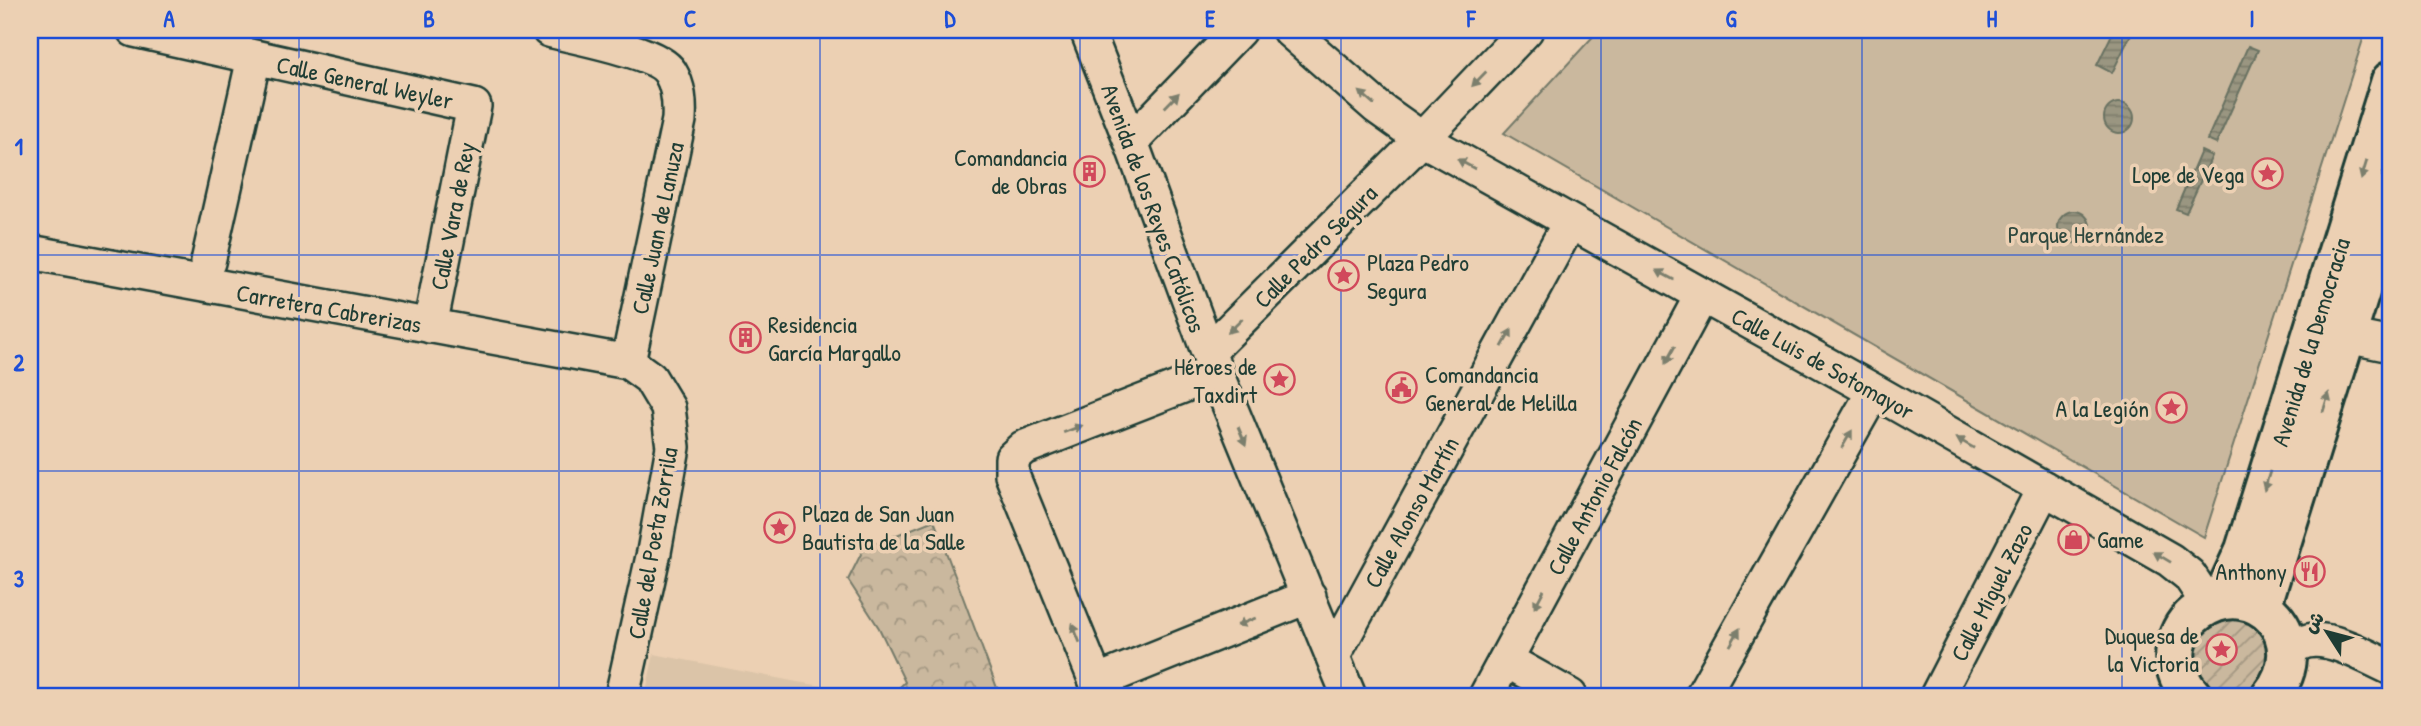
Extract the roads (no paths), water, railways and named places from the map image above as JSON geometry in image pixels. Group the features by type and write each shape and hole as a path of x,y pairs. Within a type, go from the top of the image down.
{"main road":[{"name":"Avenida de la Democracia","path":"2215,602 2245,550 2391,81"},
{"name":"Avenida de la Democracia","path":"2261,607 2391,193"},
{"path":"2174,688 2175,656 2178,639 2185,625 2196,613 2215,602 2236,600 2261,607 2275,619 2284,633 2288,650 2287,667 2281,684 2271,696"}],"street":[{"name":"Calle General Weyler","path":"134,30 474,106"},
{"name":"Calle Juan de Lanuza","path":"548,30 652,57 669,70 679,93 679,120 628,362"},
{"name":"Avenida de los Reyes Católicos","path":"1087,30 1212,363 1349,696"},
{"path":"1131,142 1239,30"},
{"name":"Calle Luis de Sotomayor","path":"1289,30 1377,107 1422,139 1874,391 2170,561 2189,575 2215,602"},
{"name":"Calle Pedro Segura","path":"1212,363 1526,30"},
{"path":"208,262 254,58"},
{"name":"Calle Vara de Rey","path":"430,326 474,106"},
{"name":"Calle Alonso Martín","path":"1333,656 1570,222"},
{"name":"Carretera Cabrerizas","path":"30,252 628,362"},
{"name":"Calle Antonio Falcón","path":"1486,696 1702,296"},
{"path":"2347,336 2391,345"},
{"name":"Calle del Poeta Zorrila","path":"622,696 654,552 673,447 668,408 650,378 628,362"},
{"path":"1212,363 1023,448 1012,458 1012,475 1099,689 1309,596"},
{"path":"1702,696 1874,391"},
{"name":"Calle Miguel Zazo","path":"1937,696 2044,488"},
{"path":"2288,650 2307,641 2323,640 2391,668"},
{"path":"1506,660 1570,696"}],"place":[{"name":"Comandancia de Obras","path":"1090,171"},
{"name":"Lope de Vega","path":"2267,174"},
{"name":"Plaza Pedro Segura","path":"1344,276"},
{"name":"Residencia García Margallo","path":"745,338"},
{"name":"Héroes de Taxdirt","path":"1280,380"},
{"name":"Comandancia General de Melilla","path":"1402,388"},
{"name":"A la Legión","path":"2172,408"},
{"name":"Plaza de San Juan Bautista de la Salle","path":"779,527"},
{"name":"Game","path":"2074,539"},
{"name":"Anthony","path":"2310,571"},
{"name":"Duquesa de la Victoria","path":"2222,649"}],"park label":[{"name":"Parque Hernández","path":"2086,234"}]}
